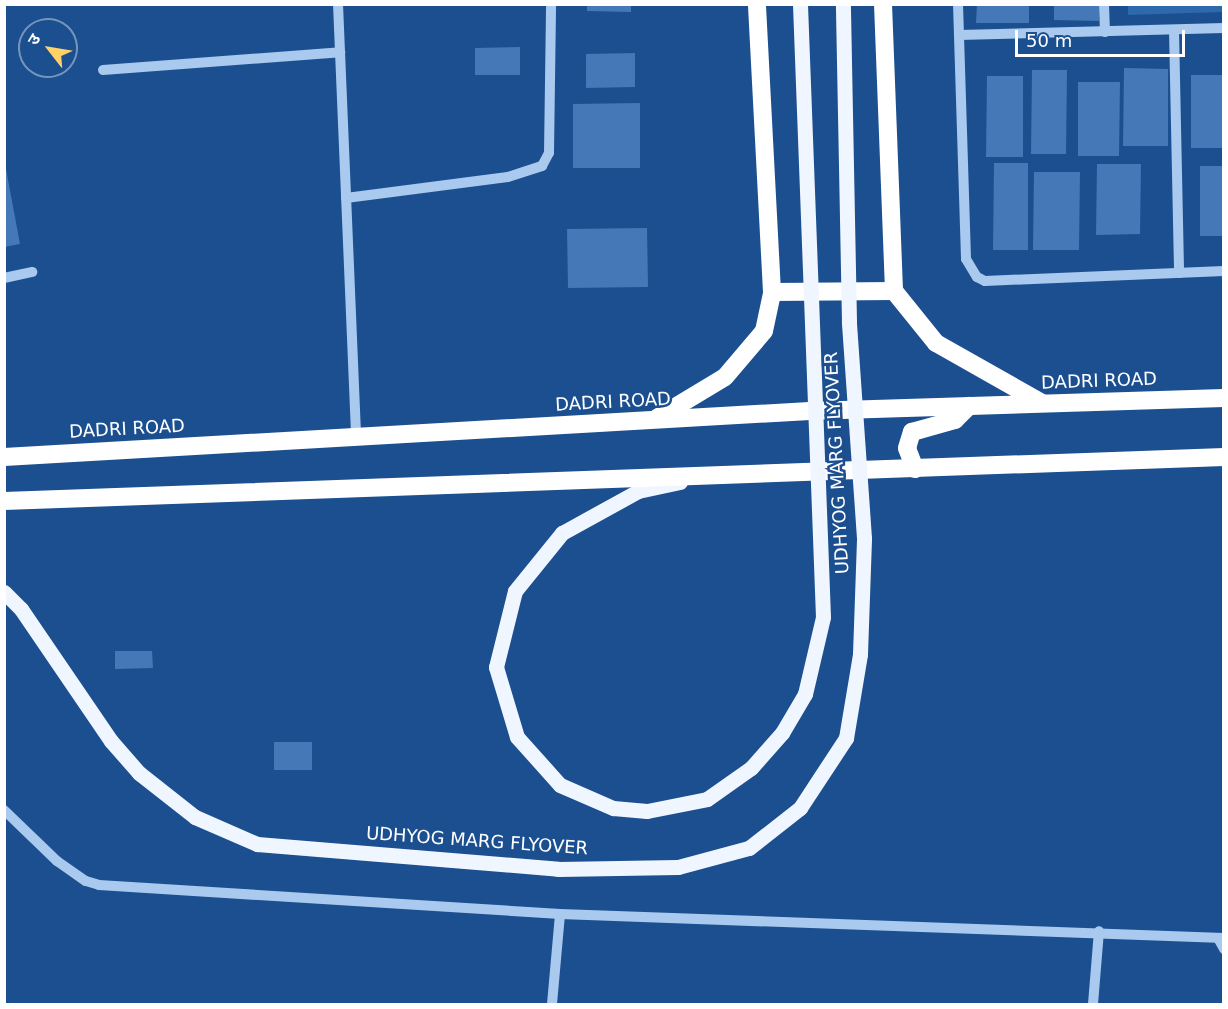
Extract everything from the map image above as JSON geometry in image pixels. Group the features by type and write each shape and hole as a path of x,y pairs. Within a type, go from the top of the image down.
{"highway":[{"path":"652,420 725,377 764,331 772,292 757,4"},
{"path":"883,4 894,291 936,343 1043,404"},
{"path":"772,292 894,291"},
{"name":"DADRI ROAD","path":"4,457 652,420 969,406 1224,398"},
{"path":"915,469 907,448 912,432 955,420 969,406"},
{"path":"4,501 1224,457"}],"main road":[{"name":"UDHYOG MARG FLYOVER","path":"706,476 638,491 562,534 515,591 496,667 517,736 560,785 613,808 647,811 707,799 751,768 782,733 805,694 823,617 800,4"},
{"name":"UDHYOG MARG FLYOVER","path":"4,592 21,609 111,741 139,773 195,817 257,844 558,869 678,867 749,848 800,808 846,738 860,654 864,538 849,322 843,4"}],"street":[{"path":"338,4 356,437"},
{"path":"346,198 508,177 542,166 549,153 551,4"},
{"path":"958,4 970,270 985,281 1224,271"},
{"path":"1104,4 1105,32"},
{"path":"959,35 1224,28"},
{"path":"1174,30 1179,273"},
{"path":"103,70 340,52"},
{"path":"4,278 32,272"},
{"path":"4,810 57,861 86,881 99,885 560,914 1099,931 1221,938 1224,949"},
{"path":"552,1005 560,914"},
{"path":"1093,1005 1099,931"}],"shaded area":[{"path":"1128,5 1223,5 1223,12 1128,15"}],"building":[{"path":"977,4 1029,4 1029,23 976,23"},
{"path":"1054,4 1099,4 1099,21 1054,20"},
{"path":"587,5 631,5 631,12 587,11"},
{"path":"520,47 520,75 475,75 475,48"},
{"path":"635,53 635,87 586,88 586,54"},
{"path":"1124,68 1168,69 1168,146 1123,146"},
{"path":"1032,70 1067,70 1066,154 1031,154"},
{"path":"1191,75 1224,75 1224,148 1191,148"},
{"path":"987,76 1023,76 1023,157 986,157"},
{"path":"1078,82 1120,82 1119,156 1078,156"},
{"path":"640,103 640,168 573,168 573,104"},
{"path":"4,158 20,244 4,247"},
{"path":"994,163 1028,163 1028,250 993,250"},
{"path":"1097,164 1141,164 1140,234 1096,235"},
{"path":"1200,166 1224,166 1224,236 1200,236"},
{"path":"1034,172 1080,172 1079,250 1033,250"},
{"path":"647,228 648,287 568,288 567,229"},
{"path":"115,651 152,651 153,668 115,669"},
{"path":"274,742 312,742 312,770 274,770"}]}
